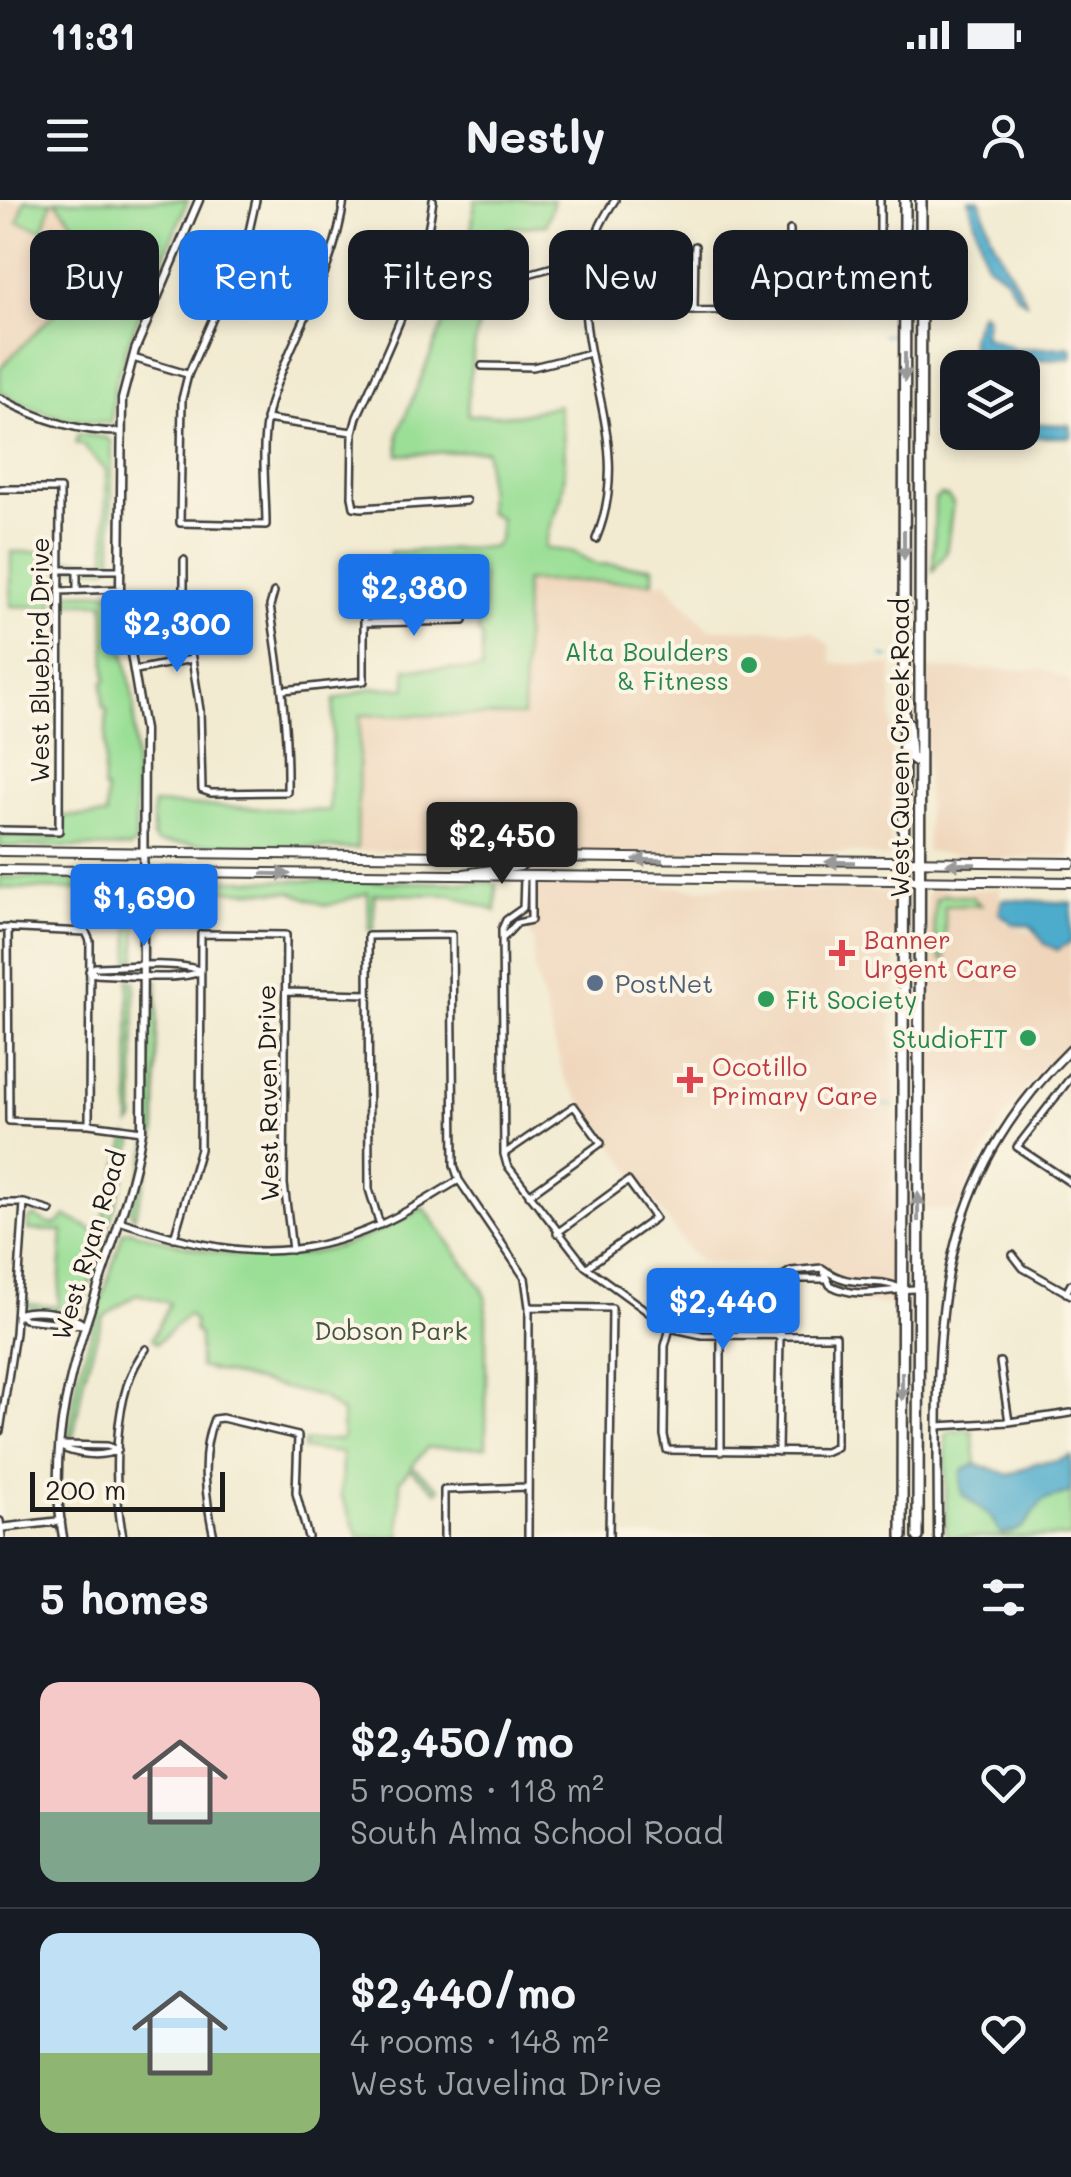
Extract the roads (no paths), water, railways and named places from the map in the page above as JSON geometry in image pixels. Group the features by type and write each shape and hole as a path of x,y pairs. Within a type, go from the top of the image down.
{"main road":[{"name":"West Queen Creek Road","path":"902,1537 905,200"},
{"name":"West Queen Creek Road","path":"918,1537 921,200"},
{"path":"903,695 910,756 919,762"},
{"path":"0,851 1071,863"},
{"path":"455,877 520,866 531,858"},
{"path":"0,870 1071,882"}],"street":[{"name":"West Ryan Road","path":"63,1537 57,1480 69,1377 142,1132 144,730 120,589 122,398 133,358 199,200"},
{"path":"256,200 247,240 188,375 182,399 180,523 266,525 266,418 272,396 330,266 340,234 344,200"},
{"path":"433,200 416,285 353,432 354,506 408,507 466,501"},
{"path":"598,230 615,200"},
{"path":"880,200 880,230"},
{"path":"695,246 694,310 713,310"},
{"path":"584,320 606,416 607,512 596,539"},
{"path":"482,366 533,368 590,353"},
{"path":"133,358 188,375"},
{"path":"0,398 39,418 120,432"},
{"path":"266,418 353,432"},
{"name":"West Bluebird Drive","path":"0,489 60,489 58,831 0,830"},
{"path":"184,560 184,607 200,710 202,790 287,792 284,690 270,606 274,592"},
{"path":"59,570 120,570"},
{"path":"76,570 78,590"},
{"path":"284,690 364,681 364,593 370,579"},
{"path":"59,591 120,589"},
{"path":"364,623 464,621"},
{"path":"136,670 192,659"},
{"path":"504,937 519,922 531,920 528,878"},
{"path":"528,878 523,908 506,920 504,937 507,1165 587,1267 670,1328 721,1336 836,1336 836,1447 826,1452 667,1450 665,1346 670,1328"},
{"path":"0,928 86,932 89,1124"},
{"path":"8,928 4,1081 9,1120 89,1124 142,1132"},
{"name":"West Raven Drive","path":"201,971 202,934 286,935 284,1184 292,1250"},
{"path":"380,1225 369,1189 368,936 452,934 452,1150 459,1180 525,1278 529,1308 528,1537"},
{"path":"89,971 95,967 143,971 194,967 201,971 200,1149 174,1238"},
{"path":"286,992 368,994"},
{"path":"938,1537 941,1311 962,1218 982,1169 1010,1121 1071,1049"},
{"path":"1071,1076 1017,1147 1071,1183"},
{"path":"504,1154 574,1106 601,1143 530,1195"},
{"path":"118,1221 241,1252 292,1250 339,1240 380,1225 459,1180"},
{"path":"557,1232 628,1181 655,1218 587,1267"},
{"path":"0,1203 24,1203 50,1211"},
{"path":"0,1431 17,1314 24,1203"},
{"path":"1013,1255 1024,1268 1069,1294 1071,1284"},
{"path":"778,1452 778,1279 791,1271 822,1268 846,1282 888,1282 903,1289"},
{"path":"822,1268 825,1279 838,1290 889,1294 918,1289"},
{"path":"780,1336 785,1323 787,1284 792,1279 825,1279"},
{"path":"529,1308 612,1308 609,1537"},
{"path":"17,1314 50,1313 76,1318 85,1325"},
{"path":"721,1336 721,1452"},
{"path":"123,1537 118,1514 118,1450 134,1363 146,1349"},
{"path":"1000,1362 1009,1422"},
{"path":"938,1426 1071,1413"},
{"path":"214,1537 206,1480 214,1419 222,1418 298,1436 296,1493 308,1537"},
{"path":"59,1446 71,1443 118,1450"},
{"path":"444,1537 444,1490 528,1487"},
{"path":"2,1537 0,1525 61,1520"}],"water":[{"path":"969,200 980,200 992,238 1027,303 1016,295 1006,278 986,263"},
{"path":"981,312 987,317 983,336 1016,349 1071,347 1071,358 1040,360 1040,350 971,350 970,338"},
{"path":"1040,424 1069,425 1071,437 1040,437"},
{"path":"1003,899 1071,903 1071,942 1057,950 1045,944 1031,926 1013,924 999,913"},
{"path":"1071,1456 1071,1493 1044,1500 1022,1527 1010,1532 1001,1534 990,1516 962,1494 963,1470 975,1464 1009,1475 1036,1463"}],"waterway":[{"path":"882,335 894,335"},
{"path":"882,656 889,657"},
{"path":"884,950 893,950"},
{"path":"883,1105 893,1106"}],"place":[{"name":"Alta Boulders & Fitness","path":"749,665"},
{"name":"Banner Urgent Care","path":"842,953"},
{"name":"PostNet","path":"595,983"},
{"name":"Fit Society","path":"766,999"},
{"name":"StudioFIT","path":"1028,1038"},
{"name":"Ocotillo Primary Care","path":"690,1080"}],"park label":[{"name":"Dobson Park","path":"391,1330"}]}
